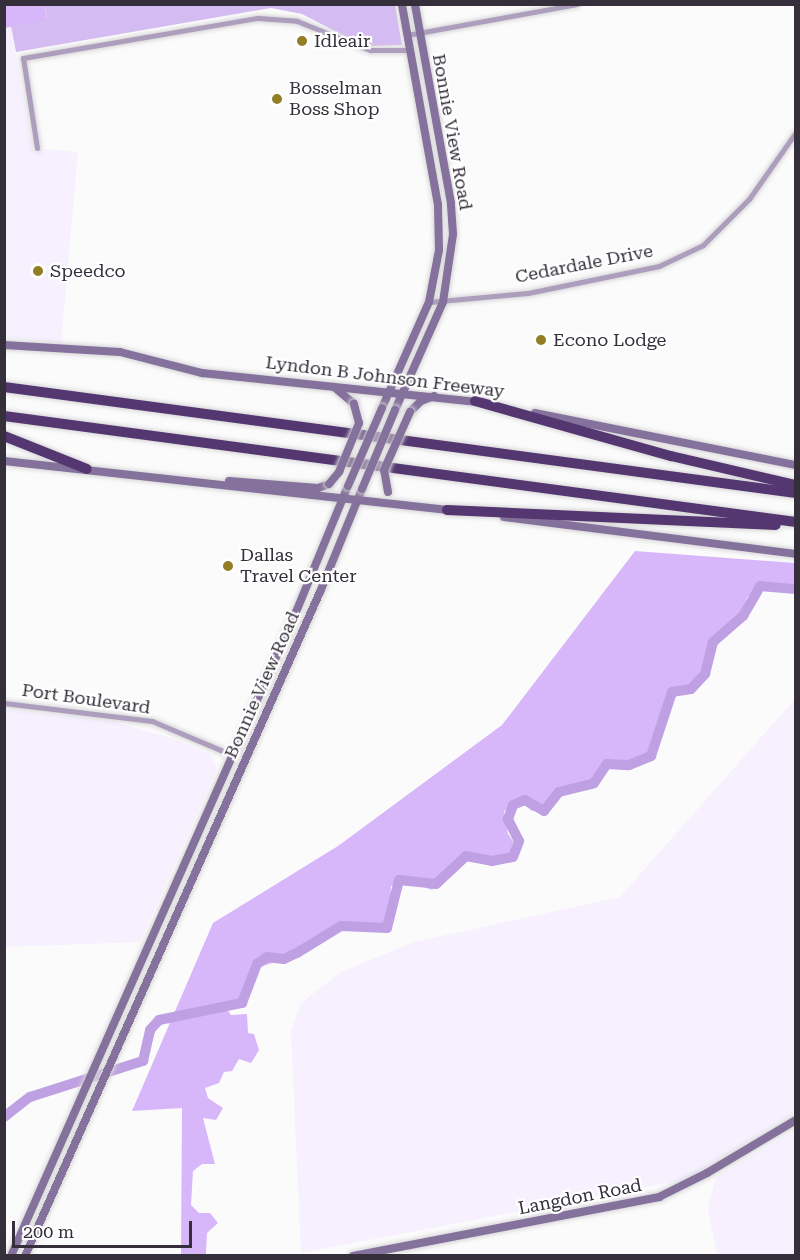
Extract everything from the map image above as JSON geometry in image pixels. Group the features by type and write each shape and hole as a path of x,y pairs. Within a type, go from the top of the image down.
{"highway":[{"path":"4,387 795,493"},
{"path":"475,401 671,456 795,485"},
{"path":"4,416 795,524"},
{"path":"4,436 87,470"},
{"path":"447,510 795,524"}],"main road":[{"name":"Bonnie View Road","path":"11,1256 230,754 307,586 342,499 429,302 439,250 437,200 402,4"},
{"name":"Bonnie View Road","path":"25,1256 320,591 356,500 444,302 452,256 451,203 415,4"},
{"path":"437,200 451,203"},
{"name":"Lyndon B Johnson Freeway","path":"4,345 120,352 195,371 475,401 795,465"},
{"path":"4,461 195,480 318,488 329,484 339,472 359,423 354,404 333,386"},
{"path":"405,506 388,492 384,470 410,412 420,401 436,396"},
{"path":"195,480 795,554"},
{"path":"307,586 320,591"},
{"path":"230,754 244,760"},
{"name":"Langdon Road","path":"353,1256 659,1197 707,1173 795,1120"}],"street":[{"path":"407,35 577,4"},
{"path":"37,148 23,58 258,18 297,21 370,50 410,50"},
{"name":"Cedardale Drive","path":"429,302 528,293 659,266 711,237 749,199 795,132"},
{"name":"Port Boulevard","path":"4,703 152,721 230,754"}],"shaded area":[{"path":"5,4 45,5 47,20 5,28"},
{"path":"395,4 402,45 373,46 350,39 302,14 271,8 16,52 11,26 47,18 45,5"},
{"path":"11,26 32,148 78,152 61,343 5,337 4,28"},
{"path":"635,551 795,563 795,593 760,589 748,596 736,622 710,642 705,664 686,693 668,696 648,756 628,767 607,763 589,785 557,791 542,811 532,811 519,801 511,803 504,812 508,834 513,841 510,858 492,863 462,856 432,890 410,882 391,886 389,922 381,930 339,929 298,955 253,969 243,1000 226,1008 231,1015 247,1014 248,1033 254,1034 259,1050 251,1063 239,1059 232,1071 224,1072 219,1083 205,1088 208,1098 223,1108 216,1120 203,1118 215,1164 202,1164 193,1171 191,1205 199,1213 210,1213 218,1223 207,1233 206,1254 181,1255 182,1108 132,1111 213,923 338,846 502,725"},
{"path":"795,699 795,1112 687,1179 301,1253 291,1031 301,1003 341,972 414,942 620,897"},
{"path":"4,709 112,721 177,740 211,755 217,769 140,942 5,947"},
{"path":"795,1130 795,1255 717,1255 708,1209 716,1177"}],"waterway":[{"path":"4,1117 30,1097 143,1061 150,1030 159,1020 242,1003 257,964 267,957 284,959 341,926 387,928 399,880 436,884 466,856 492,861 513,857 519,841 508,819 513,805 525,800 544,811 559,792 594,783 607,764 629,765 651,756 672,692 691,689 705,674 713,642 743,616 760,586 796,589"}],"place":[{"name":"Idleair","path":"302,41"},
{"name":"Bosselman Boss Shop","path":"277,99"},
{"name":"Speedco","path":"38,271"},
{"name":"Econo Lodge","path":"541,340"},
{"name":"Dallas Travel Center","path":"228,566"}]}
